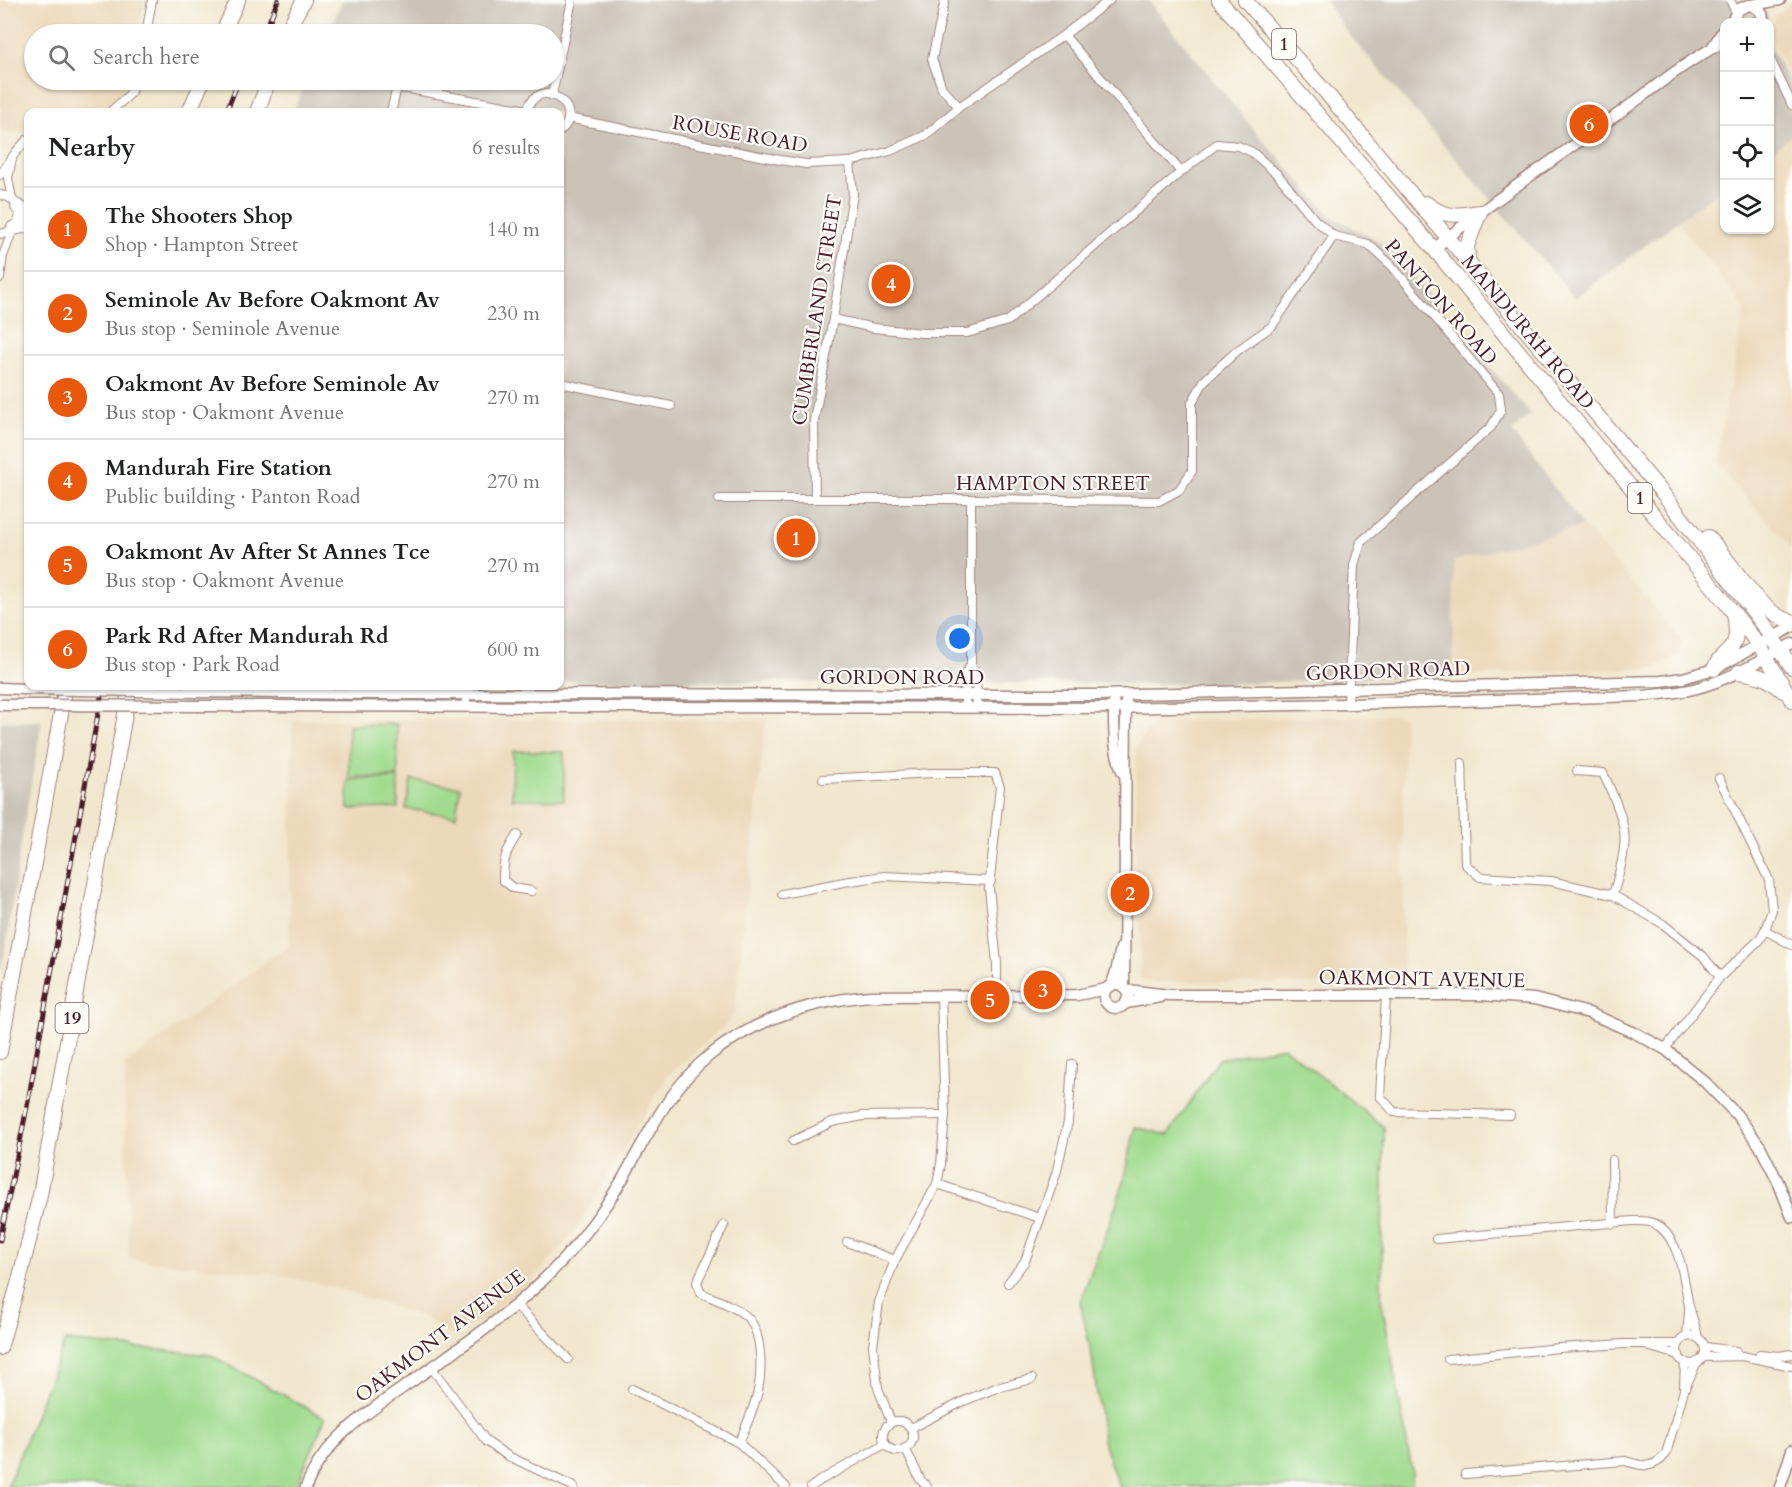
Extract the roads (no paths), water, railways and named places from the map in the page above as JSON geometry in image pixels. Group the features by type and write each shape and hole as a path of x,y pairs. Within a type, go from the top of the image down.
{"highway":[{"path":"227,24 238,0"},
{"path":"291,24 304,0"},
{"name":"MANDURAH ROAD","path":"1219,0 1431,246 1733,612 1759,645 1792,699"},
{"name":"MANDURAH ROAD","path":"1245,0 1403,183 1687,522 1773,637 1787,647 1792,667"},
{"path":"191,108 199,90"},
{"path":"258,108 265,90"},
{"path":"1403,183 1436,211 1447,216 1480,212 1467,246 1468,261"},
{"path":"13,229 24,226"},
{"path":"1687,522 1710,538 1757,597 1780,618 1792,621"},
{"path":"1714,669 1719,658 1729,650 1736,639 1737,629 1733,612"},
{"path":"1739,672 1759,675 1771,680 1792,699"},
{"path":"0,1052 65,690"},
{"name":"19","path":"0,1348 40,1195 129,690"}],"main road":[{"path":"1734,18 1738,9 1746,3 1781,0"},
{"path":"1766,18 1781,0"},
{"path":"1746,3 1760,10 1762,18"},
{"path":"1712,48 1720,36"},
{"path":"1431,246 1660,83 1720,44"},
{"name":"GORDON ROAD","path":"81,690 196,692 466,690 1126,695 1661,681 1683,678 1714,669 1792,627"},
{"name":"GORDON ROAD","path":"0,705 1126,708 1641,696 1688,690 1724,679 1787,647"},
{"path":"1592,683 1593,697"},
{"path":"1531,685 1531,699"},
{"name":"GORDON ROAD","path":"0,688 24,689"},
{"path":"1113,695 1114,739 1118,761 1125,776"},
{"path":"1125,936 1119,951 1116,972 1104,996 1108,1005 1115,1008 1123,1006 1128,997 1125,989 1126,695"},
{"path":"1108,988 1118,984 1125,989"},
{"name":"OAKMONT AVENUE","path":"306,1487 328,1449 351,1427 516,1305 570,1253 596,1220 621,1182 671,1096 701,1063 715,1052 783,1014 842,999 870,996 1077,995 1108,988"},
{"name":"OAKMONT AVENUE","path":"1125,989 1169,995 1482,995 1534,999 1589,1013 1665,1049 1704,1082 1737,1115 1760,1146 1792,1217"},
{"name":"OAKMONT AVENUE","path":"1077,995 1108,1005"},
{"name":"OAKMONT AVENUE","path":"1126,1003 1169,995"},
{"path":"1780,1487 1792,1450"}],"street":[{"path":"148,24 152,0"},
{"path":"564,38 572,0"},
{"path":"945,0 932,59 942,88 959,107"},
{"name":"ROUSE ROAD","path":"568,118 780,160 806,164 850,162 890,151 926,135 959,107 1064,35 1110,0"},
{"path":"1730,0 1733,18"},
{"path":"1064,35 1180,172"},
{"path":"1774,67 1792,105"},
{"path":"115,108 128,97 132,90"},
{"path":"392,108 397,90"},
{"path":"414,90 511,108"},
{"path":"552,94 553,90"},
{"path":"528,108 536,97 552,94 565,103 568,118 564,127"},
{"path":"0,175 24,144"},
{"name":"PANTON ROAD","path":"833,319 874,328 922,333 967,333 1008,321 1180,172 1216,144 1238,146 1252,152 1278,175 1315,220 1334,236 1368,244 1392,266 1498,394 1501,410 1491,427 1361,542 1354,565 1348,704"},
{"path":"0,278 3,256 13,229 20,218 20,206 8,178 14,155"},
{"name":"CUMBERLAND STREET","path":"815,499 814,420 853,194 850,162"},
{"path":"0,195 20,206"},
{"path":"0,234 13,229"},
{"name":"HAMPTON STREET","path":"719,499 1159,501 1179,490 1192,471 1192,403 1204,381 1238,350 1272,326 1334,236"},
{"path":"564,384 671,406"},
{"path":"971,499 971,665 976,673 977,695 971,708"},
{"path":"971,665 966,672 965,695 971,708"},
{"path":"466,690 466,707"},
{"path":"1462,763 1465,864 1480,876 1551,881 1613,895 1663,924 1703,956 1720,977"},
{"path":"1577,771 1603,773 1615,799 1624,832 1621,869 1613,895"},
{"path":"823,779 934,773 995,773 1000,787 989,888 997,963 997,995"},
{"path":"1665,1049 1720,977 1759,940 1772,910 1769,880 1719,778"},
{"path":"517,835 506,851 503,879 513,888 531,891"},
{"path":"782,894 884,876 991,881"},
{"path":"1765,930 1792,945"},
{"path":"891,1422 878,1388 873,1346 879,1302 895,1260 937,1184 941,1164 945,1115 941,995"},
{"path":"1386,996 1380,1096 1395,1113 1509,1115"},
{"path":"1008,1283 1025,1262 1056,1174 1068,1122 1072,1064"},
{"path":"793,1141 832,1122 863,1116 945,1115"},
{"path":"1612,1160 1613,1224"},
{"path":"937,1184 1040,1218"},
{"path":"1436,1239 1632,1221 1649,1221 1659,1225 1670,1237 1687,1285 1689,1307 1687,1337 1679,1344 1678,1350 1682,1358 1684,1390"},
{"path":"724,1225 697,1282 701,1293 728,1304 748,1318 758,1335 760,1357 758,1390 751,1415 739,1443"},
{"path":"848,1242 895,1260"},
{"path":"516,1305 568,1359"},
{"path":"1689,1307 1698,1338"},
{"path":"1465,1474 1624,1461 1652,1466 1659,1463 1666,1454 1684,1390 1705,1347 1698,1338 1687,1337"},
{"path":"1448,1359 1559,1348 1624,1344 1679,1344"},
{"path":"1642,1345 1682,1358 1691,1364 1700,1359 1742,1356 1792,1366"},
{"path":"1705,1347 1768,1355 1792,1354"},
{"path":"431,1367 487,1442 508,1456 574,1487"},
{"path":"911,1428 966,1400 996,1388 1032,1379"},
{"path":"632,1389 739,1443 786,1487"},
{"path":"891,1422 903,1422 911,1428 912,1441 905,1448 894,1450 885,1444 883,1431 891,1422"},
{"path":"811,1487 885,1444"},
{"path":"905,1448 920,1479 927,1487"}],"railway":[{"path":"268,24 278,0"},
{"path":"228,108 235,90"},
{"path":"0,1240 27,1107 102,690"}],"place":[{"name":"Park Rd After Mandurah Rd","path":"1589,124"},
{"name":"Mandurah Fire Station","path":"891,284"},
{"name":"The Shooters Shop","path":"796,538"},
{"name":"Seminole Av Before Oakmont Av","path":"1130,893"},
{"name":"Oakmont Av Before Seminole Av","path":"1043,990"},
{"name":"Oakmont Av After St Annes Tce","path":"990,1000"}]}
